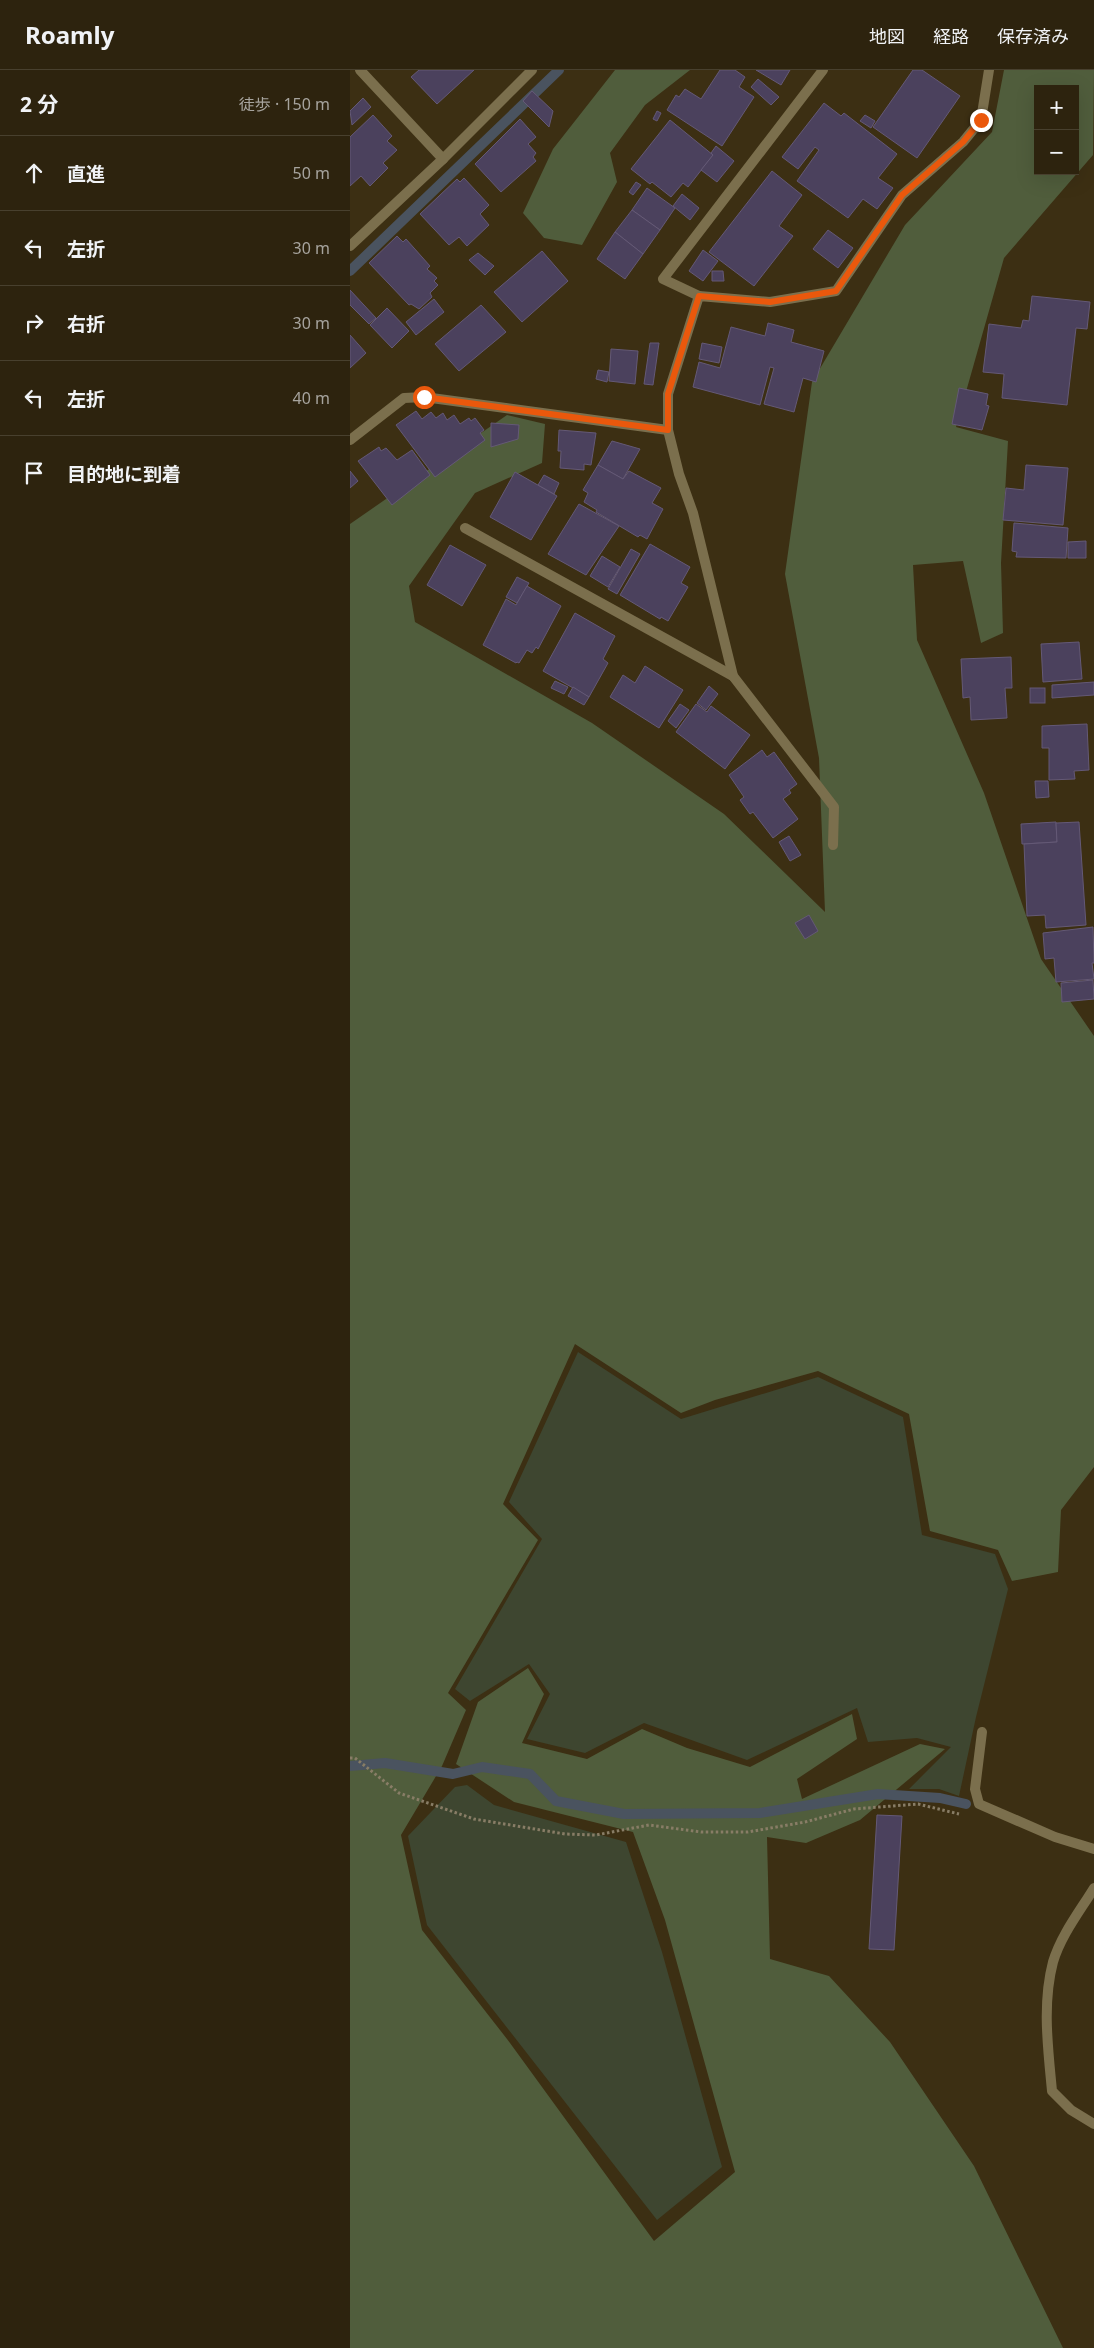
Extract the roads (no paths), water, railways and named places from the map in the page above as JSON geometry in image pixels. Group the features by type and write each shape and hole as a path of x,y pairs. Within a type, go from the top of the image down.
{"street":[{"path":"360,70 443,159"},
{"path":"350,246 443,159 532,70"},
{"path":"823,70 663,279 699,296 770,302 836,291 902,195 963,142 981,120 990,70"},
{"path":"699,296 668,394 668,430 679,474 693,513 733,676"},
{"path":"350,440 404,398 424,397 668,430"},
{"path":"465,528 733,676 834,807 833,845"},
{"path":"982,1732 975,1790 979,1804 1055,1837 1094,1849"},
{"path":"1094,1888 1065,1935 1054,1962 1046,2019 1052,2091 1071,2110 1094,2124"}],"waterway":[{"path":"350,271 559,70"},
{"path":"350,1766 385,1763 453,1774 482,1767 530,1774 556,1801 624,1814 760,1813 878,1794 940,1798 966,1804"}]}
